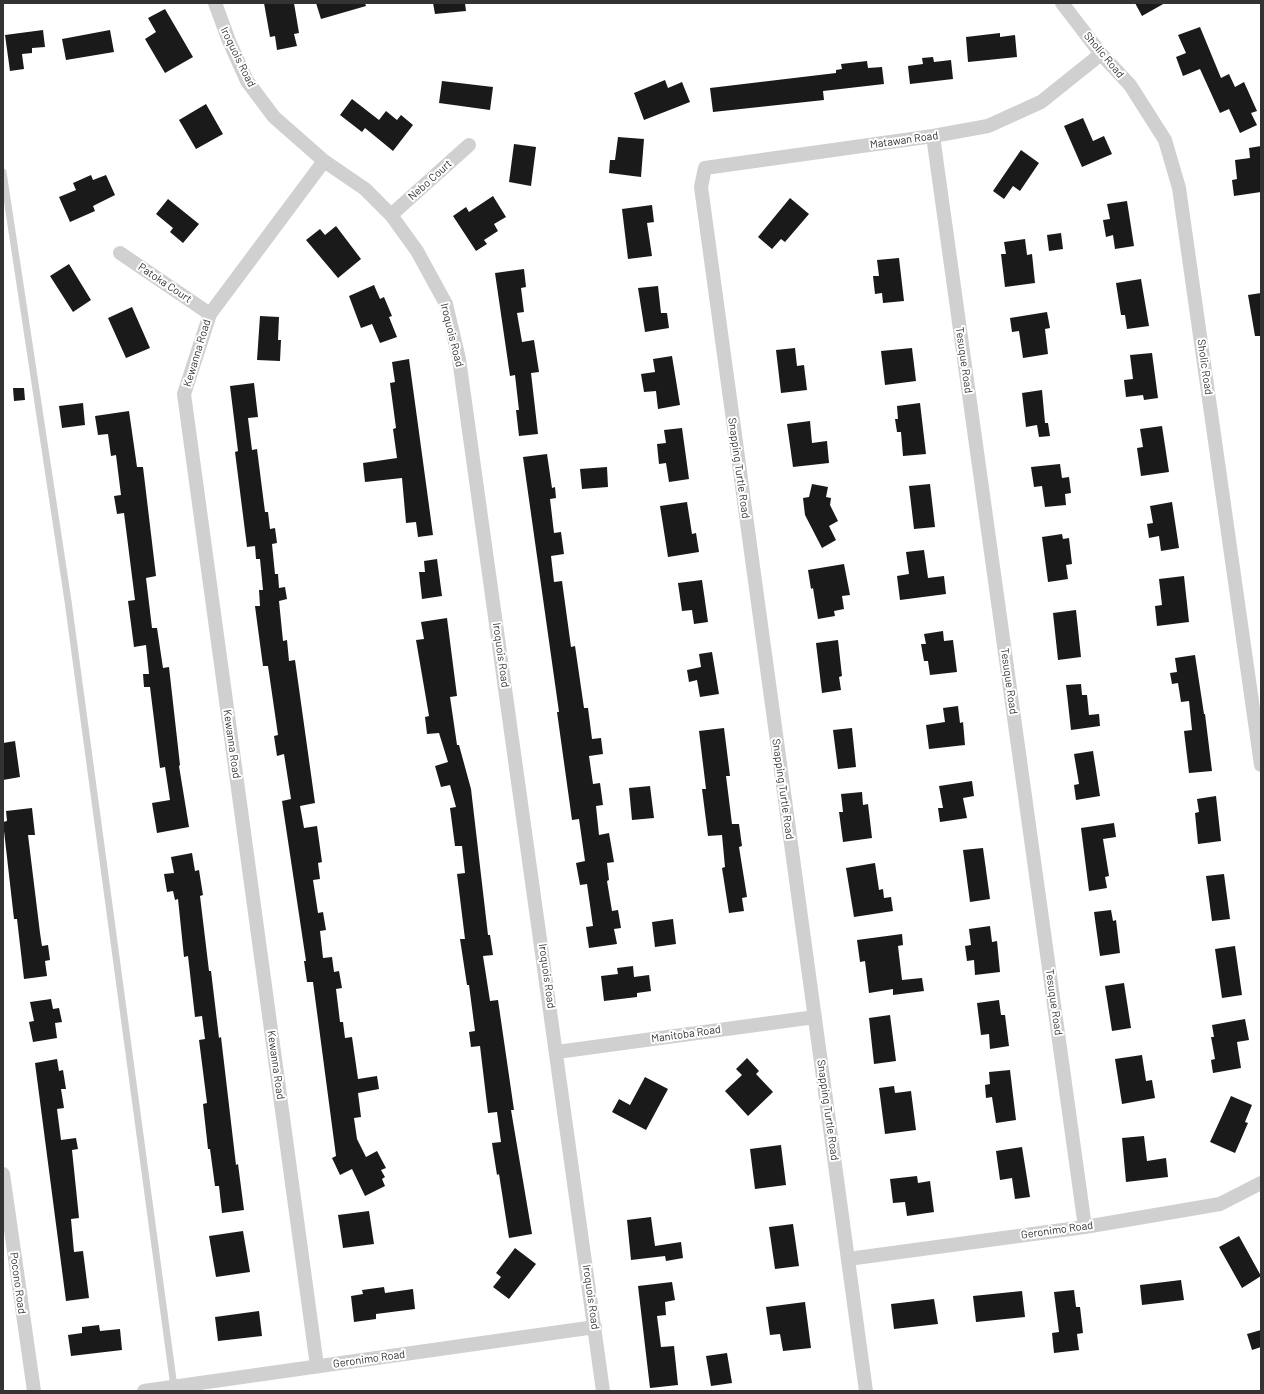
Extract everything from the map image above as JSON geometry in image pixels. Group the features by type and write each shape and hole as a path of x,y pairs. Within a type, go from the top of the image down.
{"street":[{"name":"Iroquois Road","path":"215,3 228,41 247,81 274,117 324,161 365,189 391,215 417,252 446,304 459,359 557,1052 603,1391"},
{"name":"Sholic Road","path":"1062,3 1101,54 1130,85 1165,140 1179,188 1254,667 1261,765"},
{"name":"Matawan Road","path":"701,187 705,168 933,136 988,126 1041,102 1101,54"},
{"name":"Tesuque Road","path":"933,136 1085,1226"},
{"name":"Nebo Court","path":"391,215 469,145"},
{"name":"Kewanna Road","path":"316,1366 184,394 210,314 324,161"},
{"name":"Snapping Turtle Road","path":"701,187 866,1391"},
{"name":"Patoka Court","path":"120,253 210,314"},
{"name":"Manitoba Road","path":"557,1052 815,1017"},
{"name":"Pocono Road","path":"3,1174 34,1391"},
{"name":"Geronimo Road","path":"848,1259 1085,1226 1220,1204 1261,1183"},
{"name":"Geronimo Road","path":"144,1391 594,1327"}],"lane":[{"path":"3,172 68,601 174,1387"}],"building":[{"path":"264,3 294,3 299,33 294,34 297,46 277,50 275,36 270,37"},
{"path":"316,3 365,3 366,6 321,19"},
{"path":"433,3 465,3 466,11 435,14"},
{"path":"1135,3 1165,3 1142,16"},
{"path":"165,9 193,57 165,73 145,39 156,32 148,18"},
{"path":"1200,27 1221,78 1229,74 1235,87 1244,82 1257,111 1251,113 1257,125 1240,133 1229,109 1220,113 1200,69 1183,76 1176,57 1186,53 1178,35"},
{"path":"43,30 45,47 32,48 32,53 22,54 24,69 10,71 5,35"},
{"path":"110,30 114,52 66,60 62,39"},
{"path":"1000,33 1000,37 1015,35 1017,57 968,62 966,37"},
{"path":"933,57 934,62 951,60 953,79 910,84 908,66 923,64 922,58"},
{"path":"867,61 868,68 882,67 884,84 823,91 824,100 713,112 710,88 836,73 836,70 842,69 841,64"},
{"path":"665,80 668,88 682,82 690,102 644,120 634,93"},
{"path":"442,81 493,87 490,110 439,103"},
{"path":"352,99 379,120 386,111 397,120 401,115 413,125 393,151 365,128 362,132 340,115"},
{"path":"206,104 223,134 196,149 179,120"},
{"path":"1083,118 1093,141 1104,136 1112,154 1082,167 1064,126"},
{"path":"618,137 644,139 641,177 609,173 610,160 615,160"},
{"path":"514,144 536,147 531,186 509,182"},
{"path":"1261,146 1261,192 1234,196 1232,180 1237,179 1235,160 1250,158 1249,148"},
{"path":"1021,150 1039,163 1020,191 1013,186 1004,199 993,191"},
{"path":"91,175 93,180 106,175 115,195 93,206 95,211 70,222 59,197 76,190 73,183"},
{"path":"493,196 506,217 494,224 498,231 484,240 487,244 476,251 453,216 466,207 469,212"},
{"path":"790,198 809,214 785,242 781,239 772,249 758,237"},
{"path":"168,199 199,224 183,243 170,232 173,228 156,214"},
{"path":"1127,201 1134,246 1115,249 1113,235 1106,237 1103,220 1110,219 1107,204"},
{"path":"652,205 654,222 647,223 652,256 628,259 622,209"},
{"path":"336,226 361,259 338,278 306,240 320,229 325,235"},
{"path":"1061,233 1063,249 1049,251 1047,235"},
{"path":"1025,239 1027,255 1032,254 1035,283 1005,287 1001,254 1006,254 1004,242"},
{"path":"899,258 904,301 883,303 882,293 875,294 873,276 879,276 877,260"},
{"path":"69,264 91,300 73,312 50,276"},
{"path":"524,269 526,287 521,288 524,312 517,313 522,342 534,340 539,372 531,373 538,434 519,436 516,410 519,410 515,375 510,376 495,273"},
{"path":"1141,279 1149,326 1127,329 1125,315 1121,315 1116,283"},
{"path":"374,285 380,299 384,297 392,316 389,317 397,337 380,343 372,324 361,328 349,296"},
{"path":"658,286 661,313 667,313 669,328 645,332 638,288"},
{"path":"1261,293 1261,336 1255,336 1248,295"},
{"path":"132,307 150,348 126,358 108,318"},
{"path":"1047,312 1050,328 1045,329 1048,354 1023,358 1019,331 1012,332 1010,318"},
{"path":"260,316 279,317 278,340 281,340 280,361 257,360"},
{"path":"795,348 797,366 804,365 807,390 781,393 776,350"},
{"path":"912,348 916,381 885,385 881,351"},
{"path":"1152,353 1158,398 1144,400 1143,395 1126,397 1124,380 1133,379 1130,355"},
{"path":"672,356 680,405 658,409 656,391 644,392 641,374 655,372 653,359"},
{"path":"409,359 433,535 418,537 416,522 406,523 402,478 365,482 363,463 397,458 393,429 396,428 390,383 395,382 392,362"},
{"path":"254,383 258,417 248,418 252,450 257,449 265,512 268,512 270,529 275,528 277,543 272,544 275,574 278,574 279,588 285,587 287,599 279,601 283,641 287,640 289,661 295,660 315,803 300,806 304,828 317,826 322,862 318,863 320,879 313,880 318,913 323,912 326,930 320,931 323,958 332,957 334,972 339,971 342,988 336,989 340,1022 343,1022 345,1038 352,1037 358,1079 377,1076 379,1089 358,1093 361,1117 354,1118 357,1139 366,1157 377,1151 386,1168 381,1170 385,1177 382,1179 385,1186 365,1196 352,1169 340,1175 332,1158 336,1156 313,982 307,982 304,961 306,961 282,801 291,799 284,754 277,756 274,736 278,735 268,666 263,666 255,606 260,606 259,590 263,590 260,559 256,559 255,546 247,547 235,452 238,451 230,386"},
{"path":"13,388 24,388 25,400 14,401"},
{"path":"1042,390 1045,423 1048,423 1050,436 1039,437 1037,425 1026,427 1022,393"},
{"path":"83,403 85,425 62,428 59,406"},
{"path":"920,403 926,454 903,456 901,432 897,432 895,419 898,419 897,406"},
{"path":"129,411 137,467 143,467 156,576 146,578 152,628 157,628 163,668 169,667 179,766 189,827 157,833 152,803 170,800 165,767 160,768 150,687 144,687 143,674 149,674 146,645 134,647 128,601 135,600 124,513 117,514 114,496 121,495 116,455 111,456 108,434 98,435 95,416"},
{"path":"810,421 812,443 827,441 829,463 793,467 787,424"},
{"path":"1162,426 1169,472 1141,476 1137,448 1143,447 1140,429"},
{"path":"682,428 689,479 669,482 666,463 659,464 657,444 666,443 664,430"},
{"path":"547,454 552,488 555,487 556,498 550,499 554,533 561,532 564,554 551,556 554,582 562,581 571,647 575,646 584,708 588,708 592,739 601,738 603,754 589,756 593,784 600,783 603,805 596,806 599,835 609,833 614,862 607,863 609,880 607,881 612,911 618,910 621,928 614,929 617,944 589,948 586,927 593,926 587,884 580,885 576,863 585,861 579,819 572,820 557,712 559,712 523,457"},
{"path":"1060,464 1062,478 1069,477 1071,493 1065,494 1066,505 1045,507 1042,486 1034,487 1031,467"},
{"path":"607,467 608,487 582,489 580,469"},
{"path":"812,484 828,487 826,497 831,498 830,505 838,521 829,526 836,540 822,548 805,515 803,498 809,497"},
{"path":"930,484 935,527 914,529 909,486"},
{"path":"687,502 692,534 696,533 699,552 668,557 660,506"},
{"path":"1172,502 1179,548 1161,551 1159,536 1149,538 1147,524 1153,523 1150,506"},
{"path":"1062,534 1063,539 1069,538 1072,564 1066,565 1068,579 1048,582 1042,537"},
{"path":"924,550 928,578 944,576 946,594 900,600 897,576 909,574 906,552"},
{"path":"437,559 442,596 422,599 419,572 425,572 424,561"},
{"path":"844,564 850,595 842,596 844,609 834,611 835,616 818,619 813,588 811,589 808,570"},
{"path":"1184,576 1189,622 1157,626 1155,606 1162,605 1159,579"},
{"path":"702,580 708,622 694,624 692,610 682,611 678,583"},
{"path":"1076,610 1081,657 1058,660 1053,613"},
{"path":"447,618 457,696 450,697 457,745 459,745 471,789 488,935 490,935 493,955 483,956 490,1001 498,1000 514,1110 511,1110 532,1234 509,1238 499,1174 497,1175 492,1143 501,1142 497,1112 488,1113 480,1046 471,1047 469,1032 475,1031 469,985 467,985 460,939 465,939 457,874 465,873 462,846 455,846 450,808 456,807 450,785 441,787 435,766 448,762 439,733 427,734 425,717 429,716 416,640 424,639 421,622"},
{"path":"943,631 944,641 953,640 957,672 930,675 928,661 924,661 921,644 926,644 924,634"},
{"path":"838,640 842,676 839,677 841,690 822,693 816,643"},
{"path":"712,652 719,694 700,697 697,680 689,682 687,670 701,667 699,654"},
{"path":"1195,655 1205,714 1212,771 1189,773 1184,731 1192,730 1189,701 1181,702 1178,683 1172,684 1170,673 1177,672 1175,658"},
{"path":"1081,684 1082,695 1087,695 1089,715 1099,714 1100,726 1071,730 1066,685"},
{"path":"958,706 960,723 963,722 965,745 929,749 926,725 945,722 943,708"},
{"path":"724,728 730,776 726,776 732,824 739,824 742,846 739,847 747,897 742,898 744,911 729,913 722,868 725,867 722,835 708,836 702,789 706,789 699,731"},
{"path":"852,728 856,767 838,769 833,730"},
{"path":"15,741 20,777 3,780 3,743"},
{"path":"1093,751 1100,796 1076,800 1074,785 1079,784 1074,754"},
{"path":"972,781 974,796 963,798 967,818 940,822 938,808 943,808 939,786"},
{"path":"650,786 654,818 632,820 629,788"},
{"path":"862,792 863,805 868,804 872,838 843,842 839,812 843,812 841,794"},
{"path":"1216,796 1221,841 1198,844 1195,813 1199,812 1197,799"},
{"path":"32,808 35,835 28,835 42,946 48,945 50,960 45,961 47,976 24,979 17,919 14,919 3,822 7,821 6,811"},
{"path":"1114,823 1116,837 1103,839 1109,876 1105,877 1107,888 1089,891 1081,828"},
{"path":"983,848 990,899 970,902 963,850"},
{"path":"192,853 195,871 199,870 203,895 200,896 209,971 211,971 219,1038 221,1037 236,1165 238,1164 244,1210 222,1213 219,1186 215,1186 210,1149 208,1149 203,1104 207,1103 199,1040 205,1039 202,1016 195,1017 188,956 184,957 178,899 175,900 173,891 167,892 164,874 174,873 171,857"},
{"path":"875,863 879,890 883,889 884,898 891,897 893,911 854,917 846,868"},
{"path":"1224,874 1230,919 1212,921 1206,876"},
{"path":"1111,910 1113,921 1116,920 1120,953 1100,956 1094,912"},
{"path":"673,919 676,944 655,947 652,922"},
{"path":"990,926 992,942 997,941 1000,972 975,975 974,960 967,961 965,946 971,945 969,929"},
{"path":"902,934 903,945 898,946 902,980 922,978 924,991 893,995 893,989 869,993 865,961 860,962 857,940"},
{"path":"1235,946 1242,995 1222,998 1215,949"},
{"path":"633,966 634,977 649,975 651,991 637,993 637,997 604,1001 601,976 618,974 617,968"},
{"path":"1124,983 1131,1028 1112,1031 1105,986"},
{"path":"51,999 53,1009 59,1008 62,1022 55,1023 57,1038 33,1042 29,1022 34,1021 30,1002"},
{"path":"999,1000 1001,1015 1005,1015 1009,1046 990,1049 989,1034 981,1035 977,1003"},
{"path":"890,1015 896,1061 874,1064 869,1018"},
{"path":"1245,1019 1249,1040 1237,1042 1241,1068 1213,1073 1211,1060 1215,1059 1211,1037 1214,1037 1212,1025"},
{"path":"1142,1055 1146,1081 1152,1080 1155,1098 1122,1104 1115,1059"},
{"path":"747,1058 759,1071 756,1074 773,1092 748,1116 725,1091 742,1075 736,1069"},
{"path":"57,1059 59,1071 63,1070 66,1089 61,1089 64,1108 57,1109 61,1140 76,1138 78,1149 72,1150 79,1218 71,1219 74,1252 83,1251 89,1298 66,1301 35,1063"},
{"path":"1010,1070 1016,1120 996,1123 992,1097 986,1098 985,1085 990,1084 989,1072"},
{"path":"645,1077 668,1089 646,1130 612,1112 619,1099 630,1105"},
{"path":"894,1086 895,1093 911,1091 916,1130 885,1134 879,1088"},
{"path":"1231,1096 1252,1105 1245,1122 1248,1123 1235,1153 1210,1142"},
{"path":"1144,1136 1147,1161 1166,1158 1168,1177 1126,1182 1122,1138"},
{"path":"781,1145 786,1185 755,1189 750,1149"},
{"path":"1022,1147 1030,1197 1015,1199 1012,1178 1000,1180 996,1151"},
{"path":"917,1176 918,1183 930,1181 934,1212 907,1216 905,1202 893,1203 890,1179"},
{"path":"369,1211 374,1244 343,1248 338,1215"},
{"path":"651,1217 655,1246 681,1242 683,1258 666,1261 665,1256 631,1260 627,1220"},
{"path":"793,1224 799,1266 775,1269 769,1227"},
{"path":"243,1231 250,1272 216,1277 209,1236"},
{"path":"1239,1236 1261,1276 1242,1288 1219,1247"},
{"path":"515,1248 536,1264 509,1299 493,1287 501,1277 496,1273"},
{"path":"1181,1280 1184,1300 1142,1305 1140,1285"},
{"path":"672,1282 675,1300 665,1302 666,1315 657,1316 661,1347 674,1346 678,1385 650,1388 638,1286"},
{"path":"384,1287 385,1293 413,1289 415,1309 376,1314 376,1319 354,1322 351,1296 363,1294 362,1290"},
{"path":"1074,1290 1076,1307 1080,1307 1083,1333 1077,1334 1079,1350 1054,1353 1052,1333 1059,1332 1054,1292"},
{"path":"1022,1291 1025,1317 976,1322 973,1296"},
{"path":"934,1299 938,1324 894,1329 891,1304"},
{"path":"805,1302 811,1348 783,1351 780,1334 770,1335 766,1307"},
{"path":"259,1311 262,1336 218,1341 215,1317"},
{"path":"99,1325 100,1331 120,1329 122,1350 71,1356 68,1335 82,1333 82,1327"},
{"path":"1261,1330 1261,1347 1252,1350 1247,1334"},
{"path":"727,1353 732,1383 711,1386 706,1356"}]}
